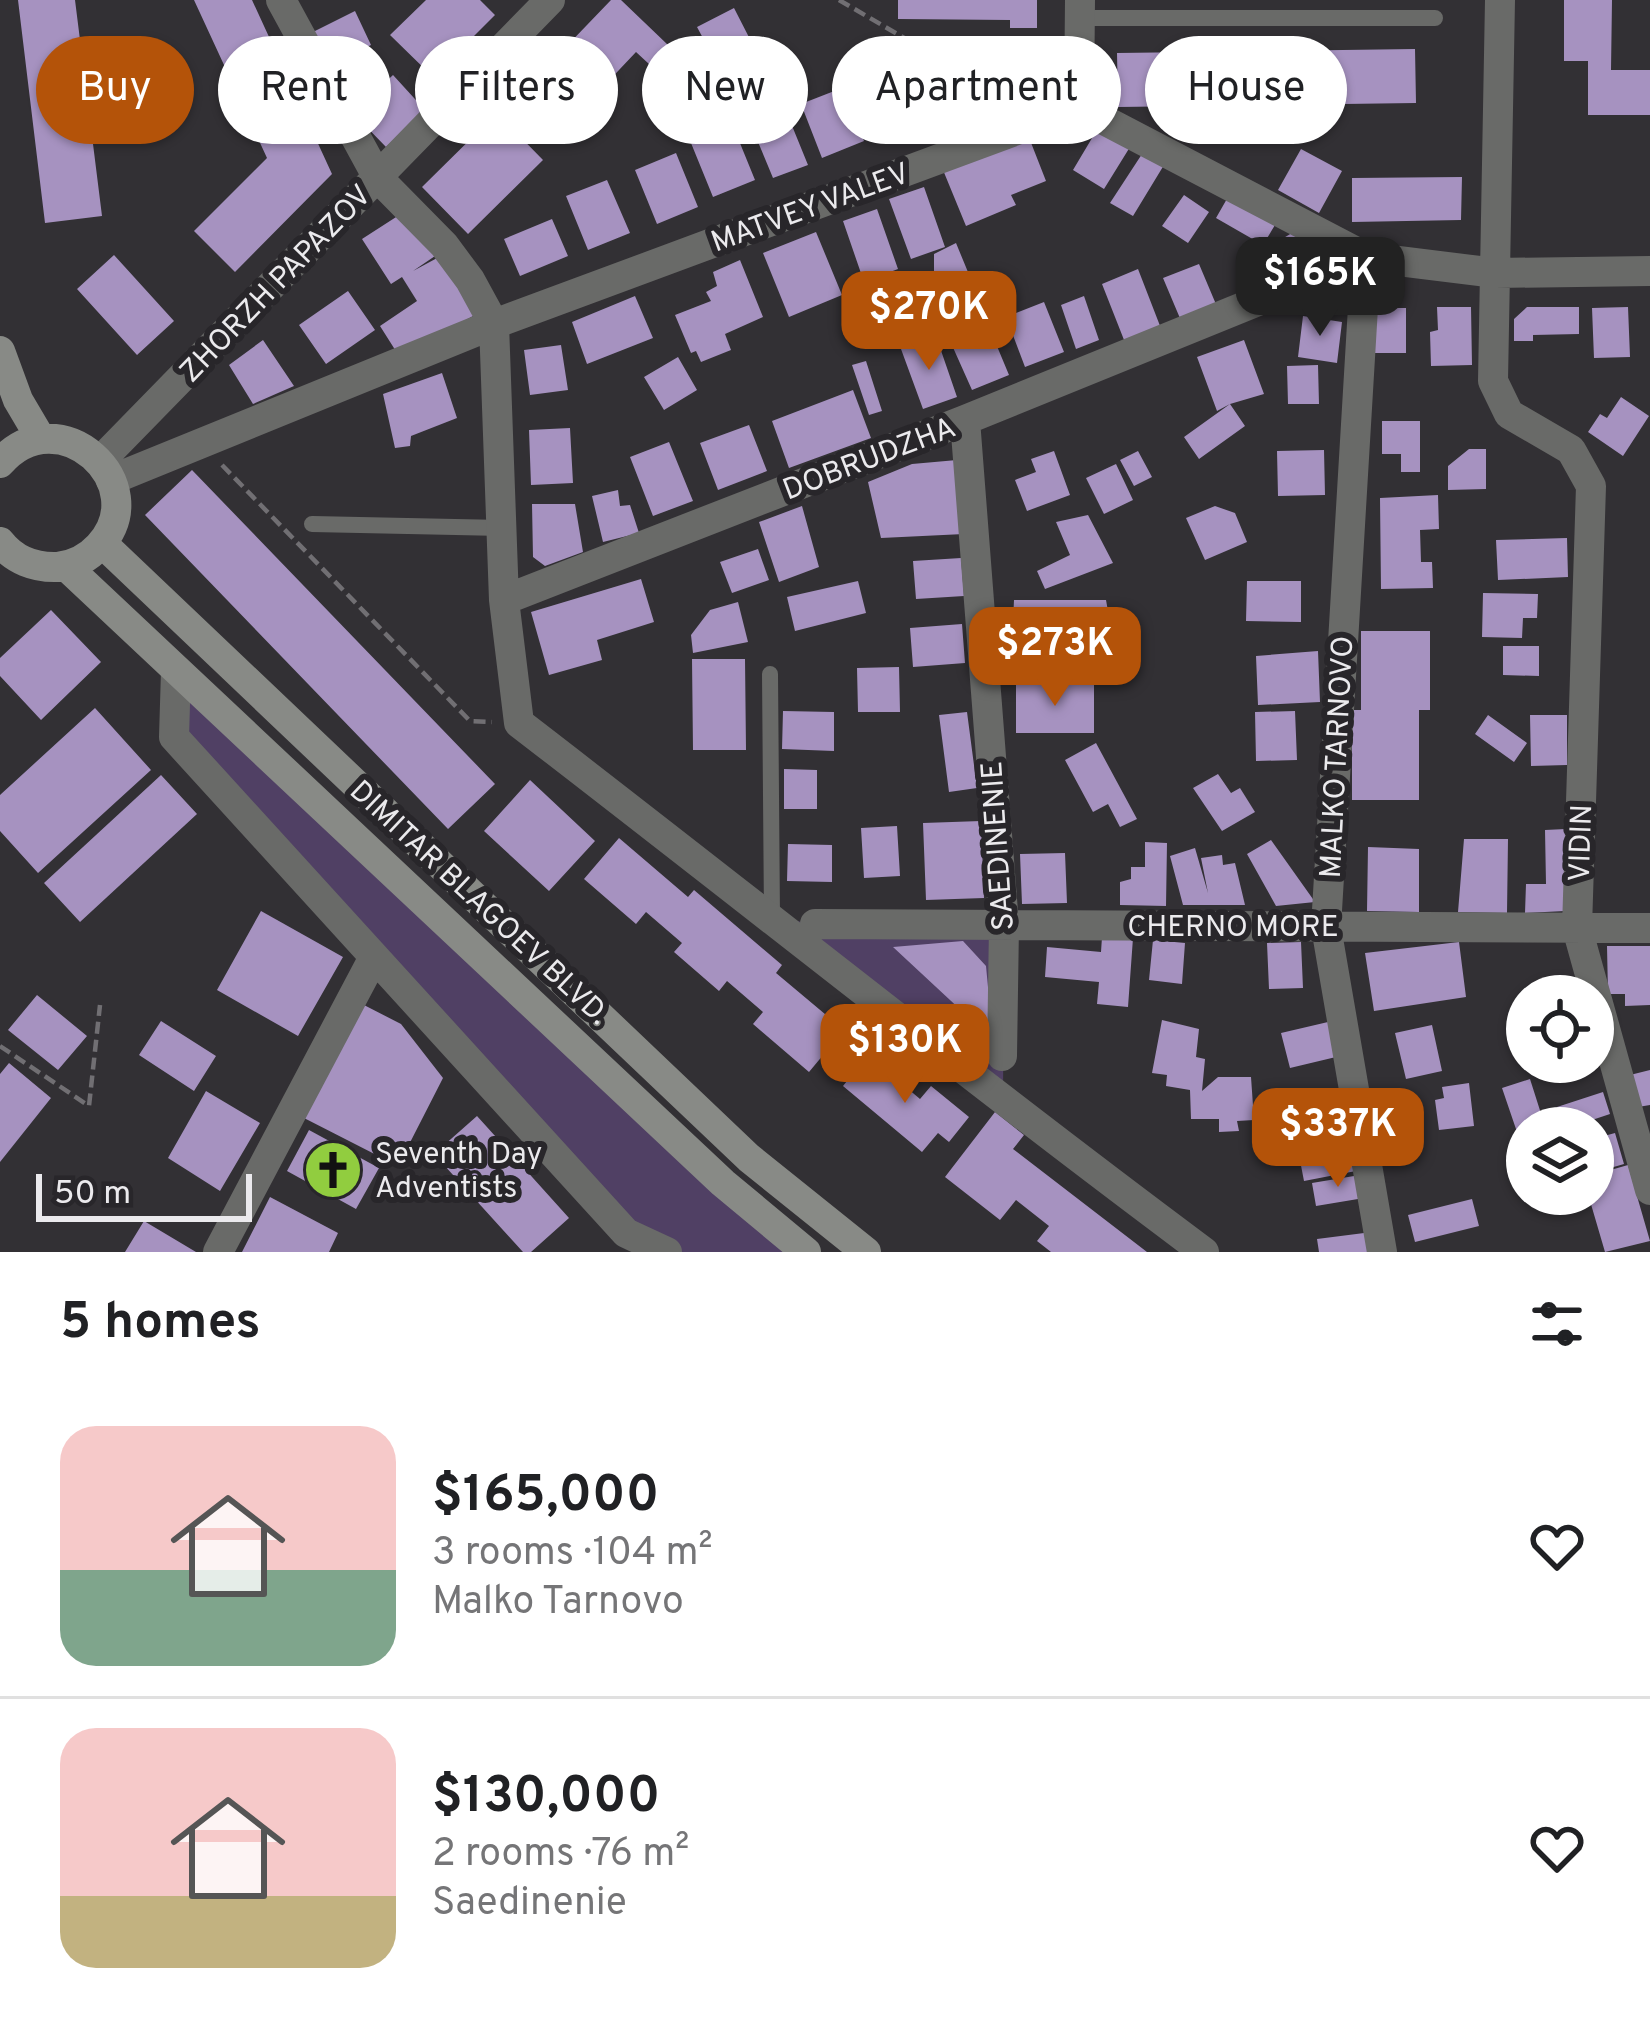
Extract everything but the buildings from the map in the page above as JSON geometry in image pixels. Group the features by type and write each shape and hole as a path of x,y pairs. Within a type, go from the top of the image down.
{"main road":[{"path":"0,351 17,400 41,439"},
{"path":"0,464 24,444 63,439 84,447 106,471 116,502 113,523 86,558 66,566 44,567 2,548"},
{"name":"DIMITAR BLAGOEV BLVD.","path":"102,543 749,1158 866,1252"},
{"name":"DIMITAR BLAGOEV BLVD.","path":"66,566 723,1183 806,1252"}],"street":[{"path":"280,0 378,178 444,245 494,324 504,600 519,723 1017,1113 1204,1252"},
{"name":"ZHORZH PAPAZOV","path":"106,471 550,0"},
{"path":"1496,273 1500,0"},
{"path":"1121,129 1366,257 1496,273 1650,271"},
{"name":"MATVEY VALEV","path":"106,471 201,444 494,324 979,144"},
{"name":"DOBRUDZHA","path":"504,600 1366,257"},
{"name":"MALKO TARNOVO","path":"1366,257 1326,927 1382,1252"},
{"name":"VIDIN","path":"1496,273 1493,381 1509,414 1570,450 1591,486 1577,928 1650,1190"},
{"name":"SAEDINENIE","path":"965,420 1004,925 1002,1057"},
{"path":"176,670 174,736 626,1233 667,1252"},
{"name":"CHERNO MORE","path":"815,924 1650,928"},
{"path":"218,1252 374,957"}],"lane":[{"path":"1080,9 1435,18"},
{"path":"312,524 503,528"},
{"path":"770,674 772,917"}],"path":[{"path":"839,0 901,36"},
{"path":"201,444 470,721 519,723"},
{"path":"0,1046 89,1106 100,1005"}],"shaded area":[{"path":"176,671 806,1252 667,1252 626,1233 174,737"},
{"path":"772,917 815,924 1004,925 1003,1102"}],"place":[{"name":"Seventh Day Adventists","path":"333,1170"}]}
